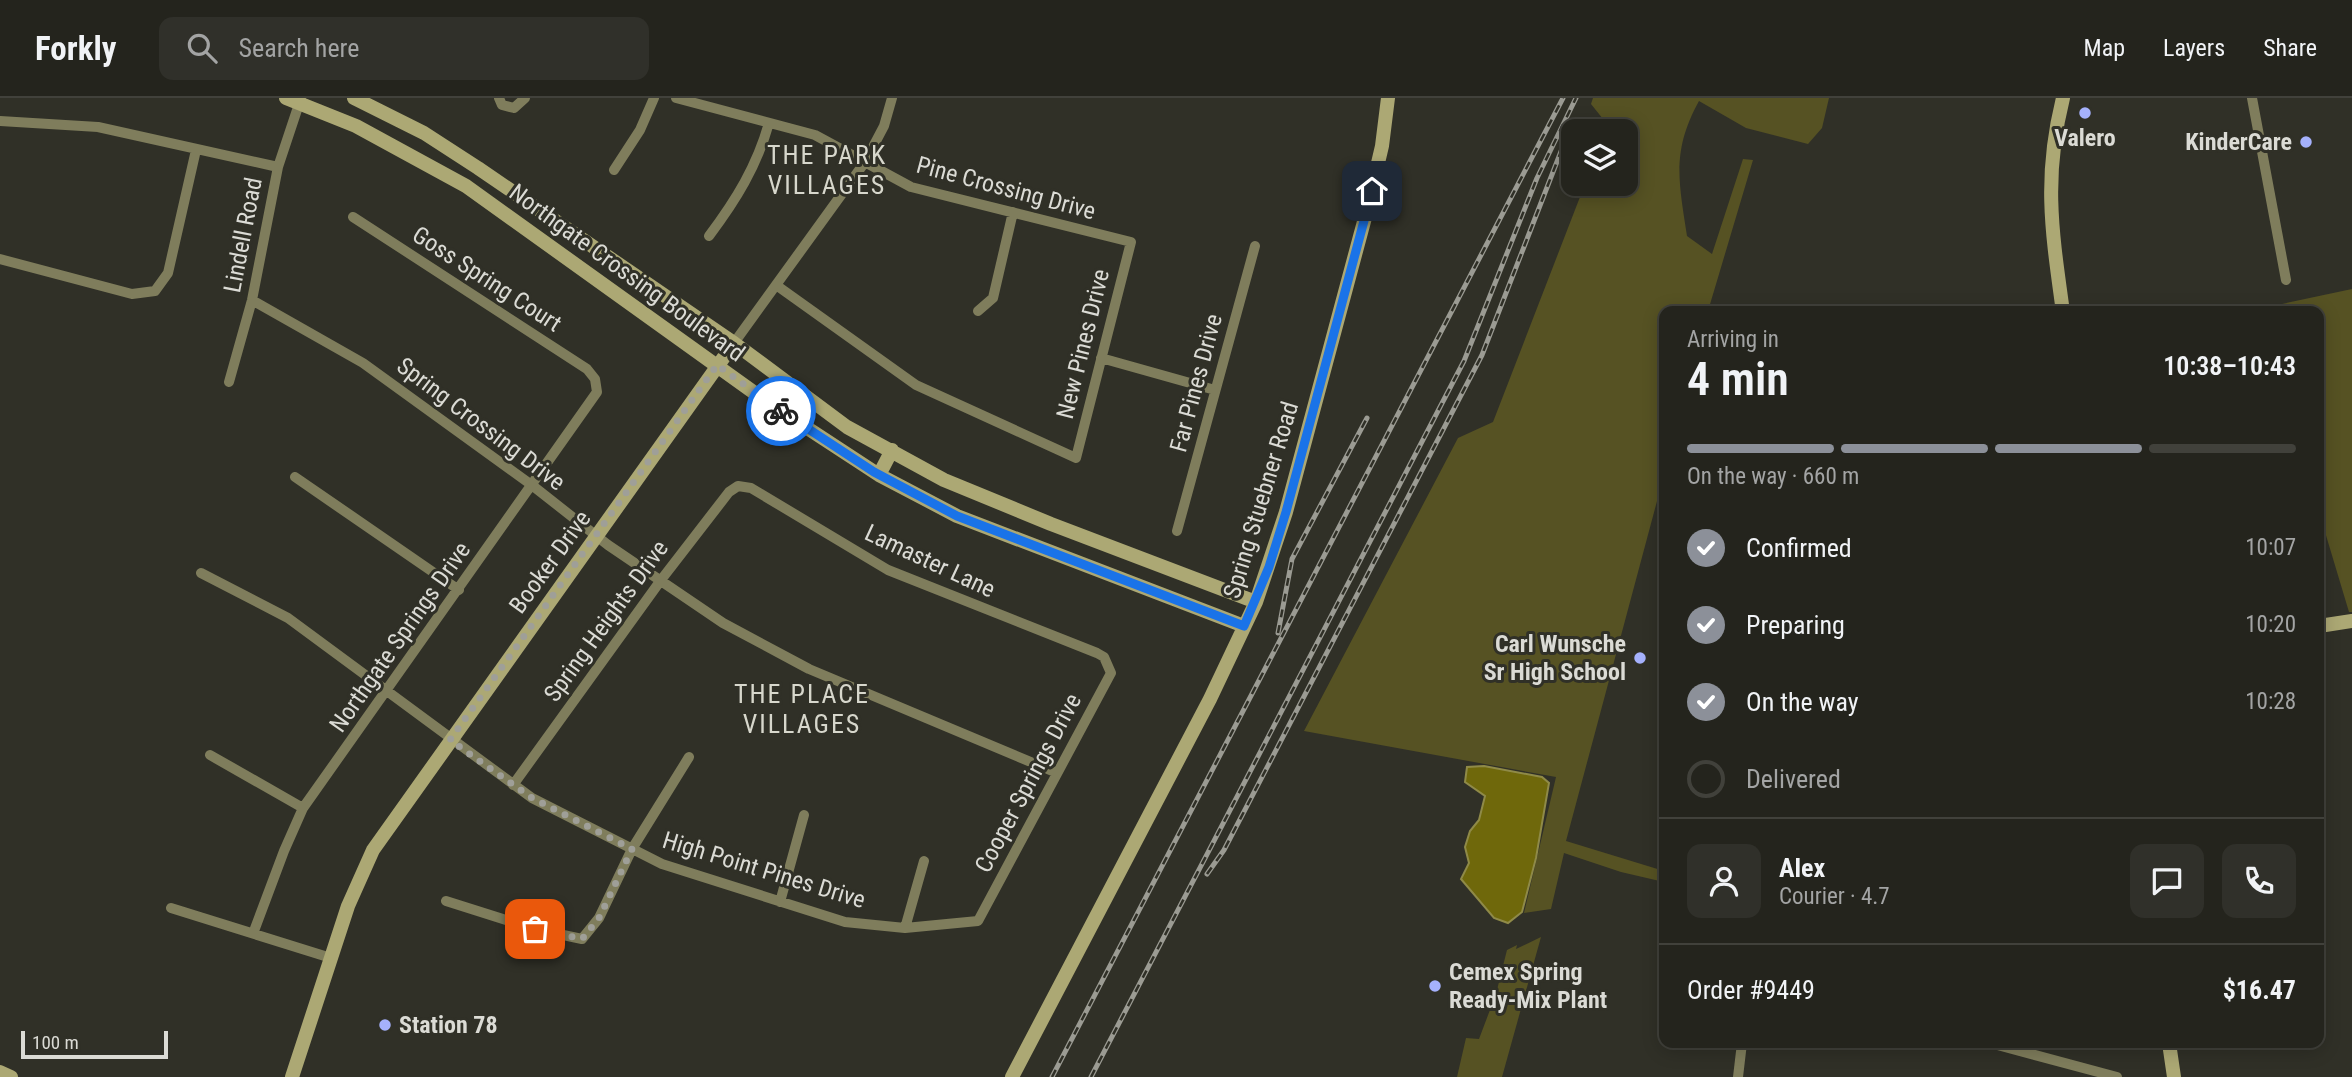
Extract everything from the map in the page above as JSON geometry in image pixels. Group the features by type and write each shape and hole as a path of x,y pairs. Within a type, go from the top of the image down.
{"main road":[{"name":"Northgate Crossing Boulevard","path":"354,98 424,133 734,343 848,428 944,480 1056,527 1256,602"},
{"name":"Spring Stuebner Road","path":"1012,1077 1210,699 1256,602 1286,512 1366,214 1382,146 1388,98"},
{"path":"2062,306 2049,201 2053,143 2063,98"},
{"name":"Northgate Crossing Boulevard","path":"295,100 412,154 517,222 717,365 879,475 957,516 1244,626"},
{"path":"517,222 530,205"},
{"name":"Booker Drive","path":"292,1077 355,886 373,850 734,343"},
{"path":"879,475 892,450"},
{"path":"1048,549 1056,527"},
{"path":"2324,625 2352,621"},
{"path":"2170,1048 2174,1077"},
{"path":"0,1072 11,1077"}],"street":[{"path":"499,98 502,106 514,108 525,98"},
{"path":"614,170 640,130 654,98"},
{"name":"Pine Crossing Drive","path":"676,98 815,135 911,187 1131,242"},
{"name":"Booker Drive","path":"734,343 865,162 884,126 892,98"},
{"path":"2252,98 2286,280"},
{"name":"Lindell Road","path":"229,382 252,300 278,167 295,100"},
{"path":"0,121 98,127 278,167"},
{"path":"709,236 739,195 761,152 769,123"},
{"path":"0,259 132,295 155,291 168,273 195,150"},
{"path":"978,312 993,298 1013,212"},
{"name":"Goss Spring Court","path":"353,218 587,369 595,379"},
{"name":"New Pines Drive","path":"776,285 916,385 1076,458 1131,242"},
{"name":"Far Pines Drive","path":"1177,531 1255,246"},
{"name":"Spring Crossing Drive","path":"252,300 363,363 533,486 596,537 723,623 809,669 1057,773"},
{"path":"1101,358 1215,390"},
{"name":"Northgate Springs Drive","path":"254,931 303,808 589,405 597,392 595,379"},
{"path":"295,477 459,590"},
{"name":"Spring Heights Drive","path":"513,785 661,580 729,492 738,485"},
{"name":"Lamaster Lane","path":"738,485 751,488 888,570 1097,653 1108,665"},
{"name":"High Point Pines Drive","path":"201,573 288,618 532,798 662,864 845,922 905,928 978,921"},
{"name":"Cooper Springs Drive","path":"978,921 1111,673 1108,665"},
{"path":"210,755 303,808"},
{"path":"446,901 535,929 582,939 599,918 632,849 689,757"},
{"path":"780,902 804,815"},
{"path":"905,928 924,861"},
{"path":"171,908 254,931 331,958"},
{"path":"1738,1077 1741,1048"},
{"path":"2009,1048 2117,1077"}],"shaded area":[{"path":"1593,98 1829,98 1822,128 1808,144 1746,128 1699,101 1690,119 1684,136 1680,167 1687,236 1712,254 1743,159 1753,160 1709,306 1659,306 1659,494 1566,841 1659,869 1659,881 1621,872 1564,853 1551,909 1524,913 1556,777 1304,731 1458,438 1493,422 1580,196 1638,196 1638,119 1603,119 1591,104"},
{"path":"2352,289 2352,612 2349,612 2324,529 2324,306 2272,306"},
{"path":"1484,766 1542,777 1549,783 1536,858 1522,912 1508,923 1494,918 1461,879 1469,863 1465,847 1470,831 1479,820 1485,796 1465,782 1467,767"},
{"path":"1541,937 1502,1077 1457,1077 1466,1038 1479,1039 1496,994 1507,950 1517,945 1516,949"}],"railway":[{"path":"1052,1077 1563,98"},
{"path":"1091,1077 1464,361 1537,178 1576,98"},
{"path":"1207,874 1224,850 1482,355 1561,151"},
{"path":"1278,633 1292,559 1367,418"}],"way so far":[{"path":"535,929 582,939 599,918 632,849 532,798 450,740 717,365 781,411"}],"place":[{"name":"Valero","path":"2085,113"},
{"name":"KinderCare","path":"2306,142"},
{"name":"Carl Wunsche Sr High School","path":"1640,658"},
{"name":"Cemex Spring Ready-Mix Plant","path":"1435,986"},
{"name":"Station 78","path":"385,1025"}],"district":[{"name":"THE PARK VILLAGES","path":"827,170"},
{"name":"THE PLACE VILLAGES","path":"802,709"}],"route":[{"path":"781,411 874,472 957,516 1244,626 1269,567 1286,512 1372,191"}]}
